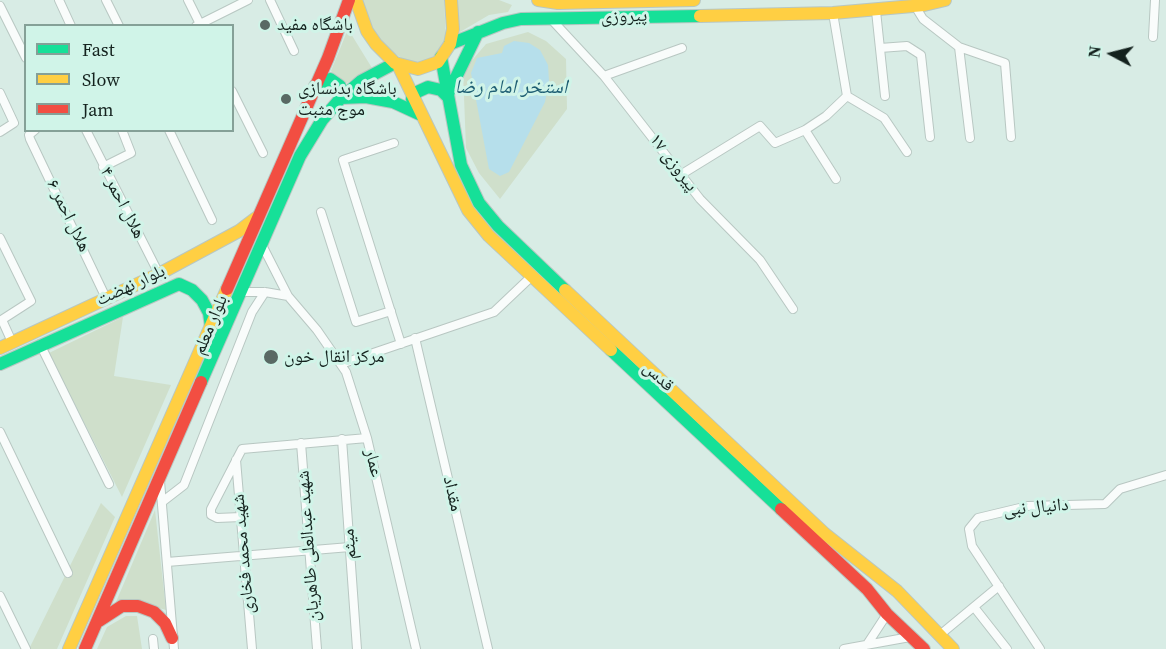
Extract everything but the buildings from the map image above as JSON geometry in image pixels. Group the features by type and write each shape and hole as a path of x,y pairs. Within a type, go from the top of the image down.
{"main road":[{"name":"بلوار معلم","path":"69,649 328,58 349,0"},
{"name":"قدس","path":"356,0 367,31 396,64 468,210 489,236 867,589 885,612 924,649"},
{"path":"396,64 418,69 429,67 441,57 450,44 453,15 451,0"},
{"name":"پیروزی","path":"538,0 558,3 694,0"},
{"name":"پیروزی","path":"450,44 478,32 521,19 833,13 876,11 945,0"},
{"path":"412,99 420,90 428,87 437,88 447,96 478,32"},
{"name":"قدس","path":"441,57 461,165 479,203 498,226 825,534 876,577 897,591 953,649"},
{"name":"بلوار معلم","path":"85,649 300,156 322,120 341,98 361,81 396,64"},
{"path":"314,87 324,80 335,82 340,86 341,98 366,97 393,102 419,114"},
{"name":"بلوار نهضت","path":"0,348 177,265 239,231 257,217"},
{"path":"177,265 183,276 179,284"},
{"name":"بلوار نهضت","path":"0,364 165,288 179,284 192,290 202,300 209,312 211,327"},
{"path":"885,612 881,595 889,590 897,591"},
{"path":"96,624 108,613 122,606 138,606 159,618 173,643"}],"street":[{"path":"59,0 70,24"},
{"path":"106,0 117,24"},
{"path":"188,0 199,24"},
{"path":"201,24 248,0"},
{"path":"270,0 294,51"},
{"path":"1153,37 1155,0"},
{"path":"0,6 24,54"},
{"path":"915,6 922,19 959,47 1005,63 1011,136"},
{"path":"876,11 885,96"},
{"path":"833,13 847,96 884,118 907,152"},
{"name":"پیروزی ۱۷","path":"551,19 604,76 700,199 760,260 793,309"},
{"path":"880,48 907,46 921,55 930,137"},
{"path":"959,47 970,138"},
{"path":"604,76 682,48"},
{"path":"0,93 14,123 0,132"},
{"path":"234,95 263,153"},
{"path":"682,174 760,126 775,143 805,130 826,116 847,96"},
{"path":"805,130 836,179"},
{"name":"هلال احمر ۴","path":"87,132 159,274"},
{"path":"103,167 131,153 124,132"},
{"path":"170,132 212,220"},
{"name":"هلال احمر ۶","path":"32,133 106,298"},
{"path":"394,143 343,159 401,344"},
{"path":"321,212 356,322 391,310"},
{"path":"0,238 31,301 1,321 12,342"},
{"name":"عمار","path":"261,243 288,296 317,330 346,372 367,438 416,649"},
{"path":"341,364 494,312 532,276"},
{"path":"240,292 265,292 288,296"},
{"path":"162,502 184,485 252,312 265,292"},
{"name":"مقداد","path":"416,339 488,649"},
{"path":"40,344 109,484"},
{"path":"0,432 68,573"},
{"path":"242,517 217,518 211,515 211,509 240,452 248,447 367,438"},
{"name":"میثم","path":"342,439 357,649"},
{"name":"شهید عبدالعلی طاهریان","path":"301,443 317,649"},
{"name":"شهید محمد فخاری","path":"236,459 252,649"},
{"name":"دانیال نبی","path":"999,586 972,546 969,528 978,518 1028,506 1106,504 1120,489 1166,475"},
{"path":"160,477 173,643"},
{"path":"166,562 350,547"},
{"path":"941,634 999,586 1040,649"},
{"path":"0,596 26,649"},
{"path":"974,607 1007,649"},
{"path":"868,643 885,612"},
{"path":"844,649 910,637"},
{"path":"153,639 154,649"}],"green space":[{"path":"362,0 444,0 446,38 432,60 421,63 403,59 387,48 372,30"},
{"path":"454,0 499,0 512,5 508,12 489,15 460,32"},
{"path":"348,29 372,68 345,84 331,71"},
{"path":"528,32 546,41 566,59 567,109 500,199 479,173 466,148 463,71 486,44"},
{"path":"123,317 114,376 171,385 122,497 49,353"},
{"path":"101,503 115,517 57,649 29,649"},
{"path":"155,510 166,610 132,600 116,602"},
{"path":"126,616 137,616 142,649 97,649 107,627"}],"water":[{"name":"استخر امام رضا","path":"514,41 529,43 540,50 548,65 549,81 545,102 509,172 500,176 489,169 471,73 477,58 502,53 504,46"}],"traffic: fast":[{"path":"450,44 503,23 521,19 700,16"},
{"path":"412,99 417,92 428,87 441,90 447,96 478,32"},
{"path":"441,57 461,165 479,203 498,226 565,290"},
{"path":"201,382 300,156 322,120 341,98 361,81 395,63"},
{"path":"315,86 330,79 340,86 341,98 366,97 393,102 419,114"},
{"path":"0,364 179,284 192,290 202,300 209,313 211,327"},
{"path":"611,350 781,509"}],"traffic: slow":[{"path":"356,0 367,31 376,44 395,63 418,69 438,62 450,44 453,29 451,0"},
{"path":"538,0 558,3 694,0"},
{"path":"700,16 833,13 924,5 945,0"},
{"path":"398,65 468,210 489,236 611,350"},
{"path":"0,348 159,274 239,231 256,218"},
{"path":"69,649 227,289"},
{"path":"565,290 825,534 897,591 953,649"}],"traffic: jam":[{"path":"227,289 328,58 349,0"},
{"path":"85,649 201,382"},
{"path":"781,509 867,589 887,614 924,649"},
{"path":"99,621 122,606 138,606 154,612 165,623 172,638"}],"place":[{"name":"باشگاه مفید","path":"265,25"},
{"name":"باشگاه بدنسازی موج مثبت","path":"286,99"},
{"name":"مرکز انقال خون","path":"271,357"}]}
